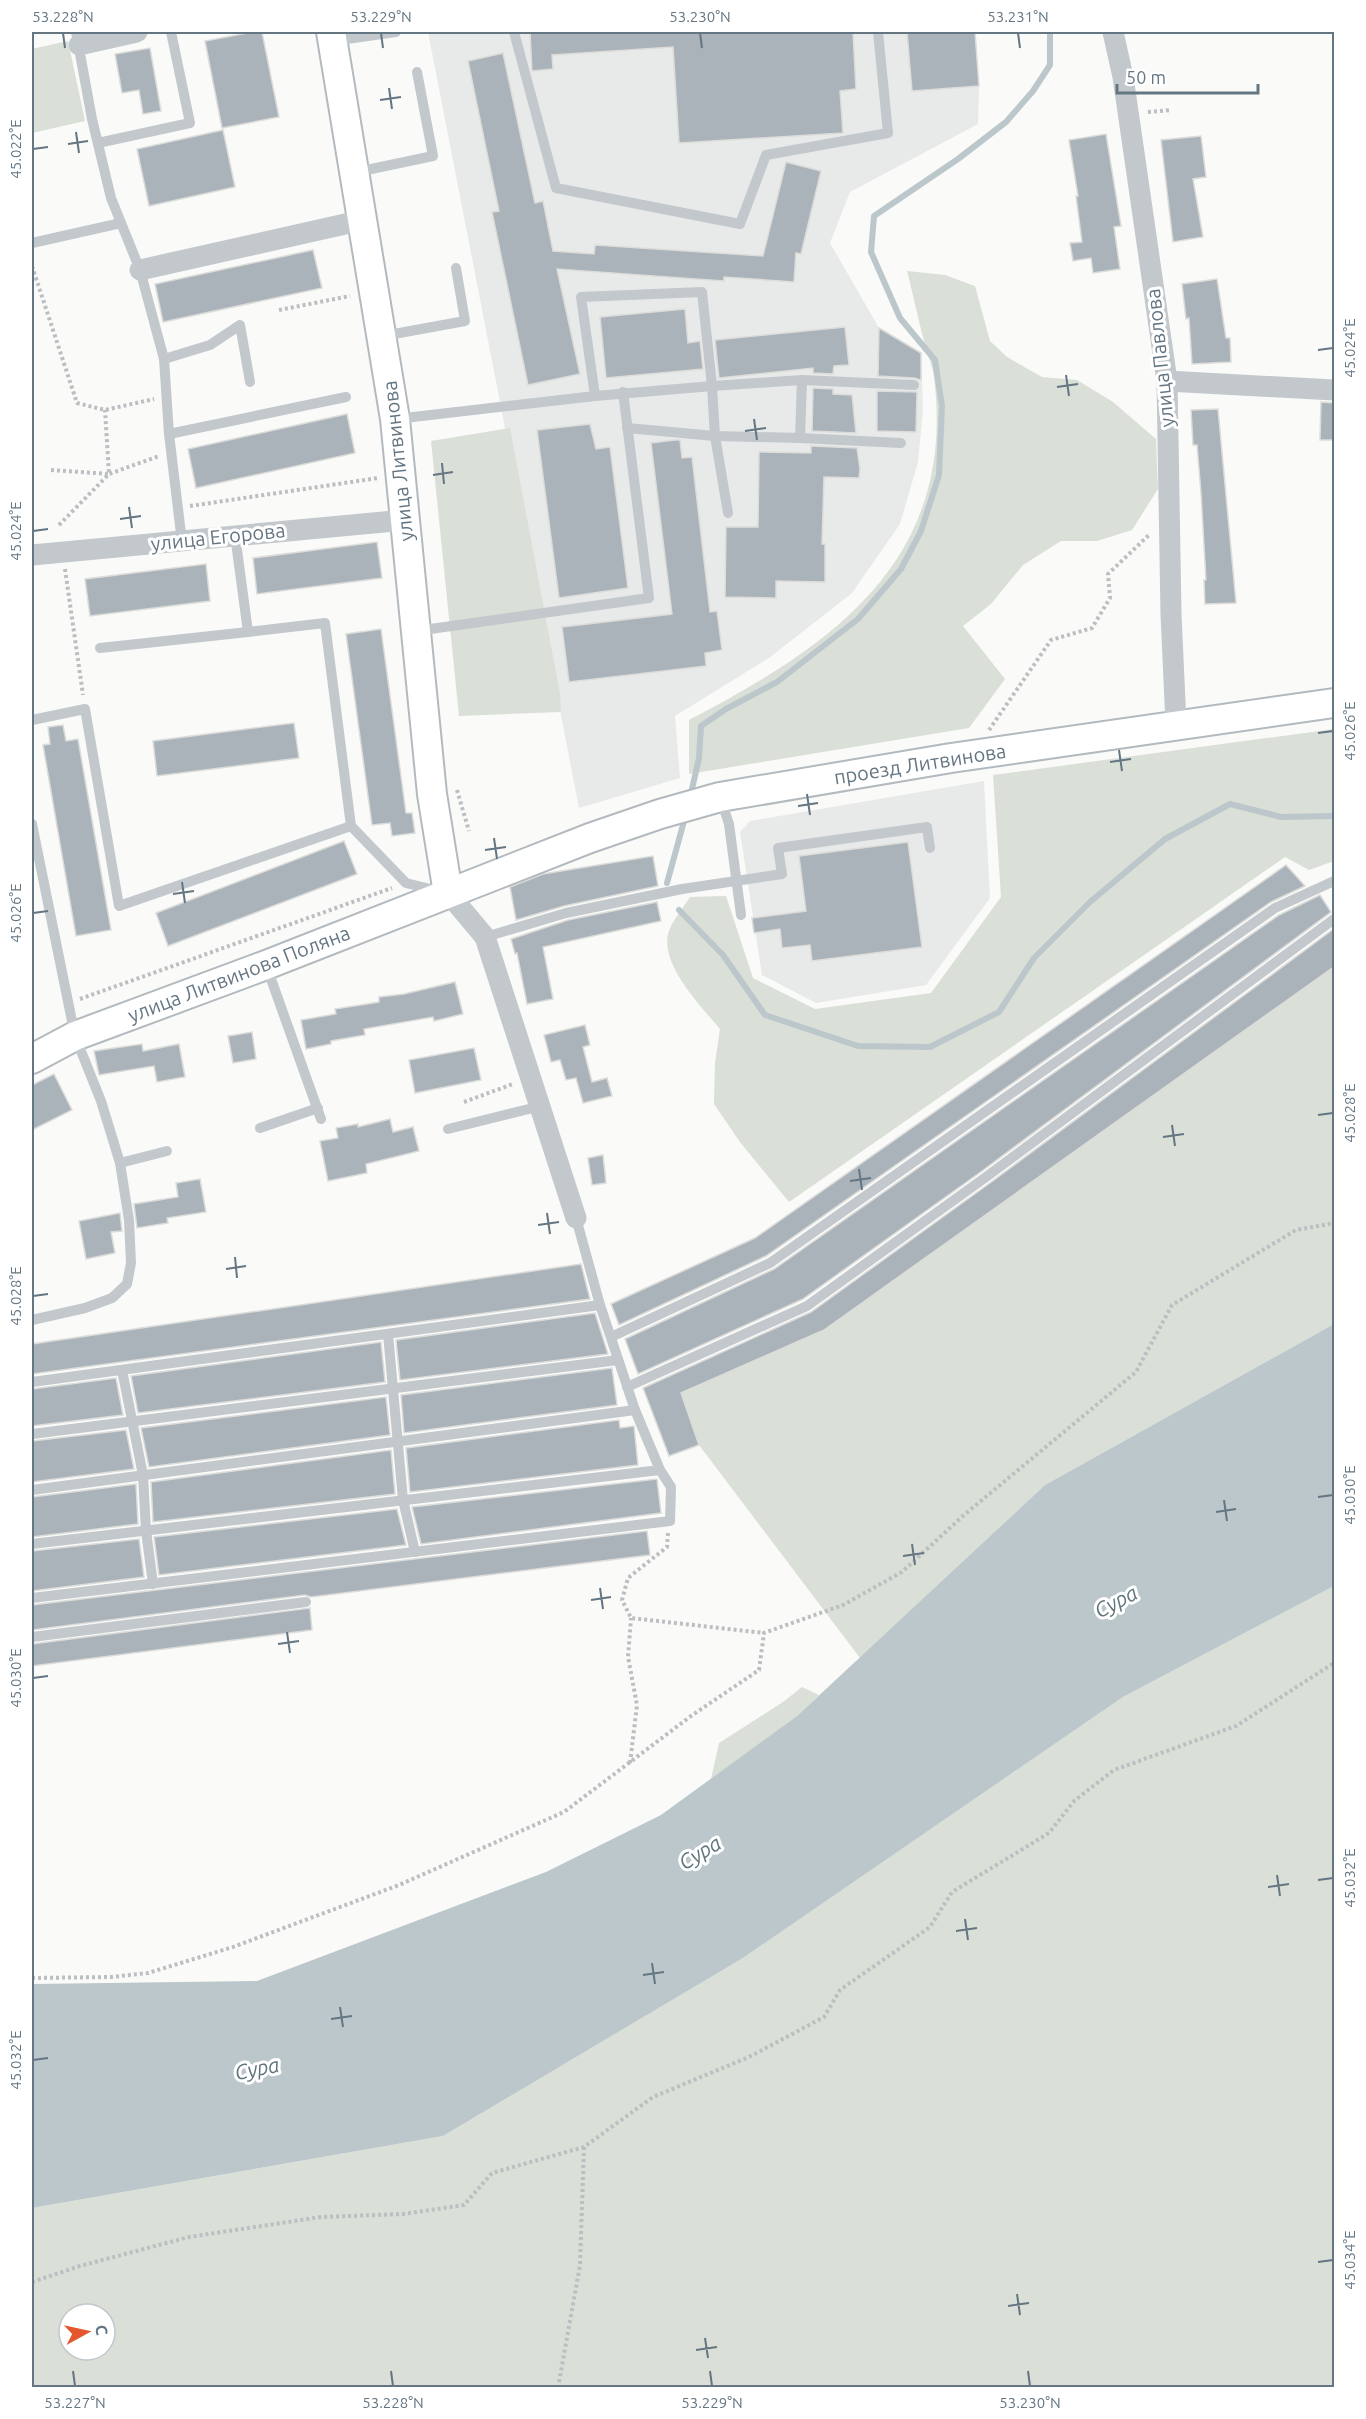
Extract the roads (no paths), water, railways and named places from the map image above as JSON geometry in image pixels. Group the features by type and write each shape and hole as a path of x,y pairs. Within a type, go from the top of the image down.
{"main road":[{"name":"улица Литвинова","path":"332,36 395,419 432,794 448,893"},
{"name":"проезд Литвинова","path":"448,893 590,838 660,814 720,797 972,755 1335,703"},
{"name":"улица Литвинова Поляна","path":"32,1059 75,1036 266,965 448,893"}],"street":[{"path":"77,38 136,32"},
{"name":"улица Павлова","path":"1113,32 1123,77 1167,381 1171,614 1176,724"},
{"path":"140,270 363,220"},
{"path":"1167,381 1335,390"},
{"name":"улица Егорова","path":"32,555 405,520"},
{"path":"448,893 485,937 576,1218"}],"lane":[{"path":"98,143 190,123 171,32"},
{"path":"332,36 396,32"},
{"path":"514,32 556,189 740,224 766,155 888,133 878,32"},
{"path":"77,38 111,198 140,270 164,359 169,434 182,542"},
{"path":"356,173 434,156 417,72"},
{"path":"32,243 121,223"},
{"path":"383,336 465,321 456,268"},
{"path":"595,396 581,297 702,292 715,436 728,513"},
{"path":"164,359 210,345 240,325 250,382"},
{"path":"395,419 623,392 802,380 914,385"},
{"path":"800,438 802,380"},
{"path":"416,631 649,598 623,392"},
{"path":"169,434 346,397"},
{"path":"627,428 715,436 901,443"},
{"path":"235,535 248,632"},
{"path":"100,648 325,623 351,826 406,883 448,893"},
{"path":"32,720 85,709 119,906 351,826"},
{"path":"720,797 729,824 741,915"},
{"path":"32,824 75,1036 101,1101 120,1163 131,1263 127,1284 112,1298 85,1308 32,1320"},
{"path":"485,937 566,913 682,889 782,874 778,848 927,827 930,848"},
{"path":"610,1337 770,1263 1275,908 1335,881"},
{"path":"627,1387 807,1306 1335,919"},
{"path":"260,1128 319,1114 266,965"},
{"path":"448,1130 541,1106"},
{"path":"120,1163 167,1151"},
{"path":"32,1598 670,1521 671,1487 660,1470 634,1410 600,1305 576,1218"},
{"path":"32,1382 600,1305"},
{"path":"388,1334 403,1500 415,1552"},
{"path":"32,1434 618,1360"},
{"path":"122,1370 143,1475 146,1531 153,1584"},
{"path":"32,1490 634,1410"},
{"path":"32,1544 660,1470"},
{"path":"32,1637 306,1602"}],"water":[{"name":"Сура","path":"1334,1324 1334,1586 1123,1697 743,1958 443,2136 32,2208 32,1984 257,1981 546,1872 661,1815 797,1716 1045,1485"}],"waterway":[{"path":"690,798 699,758 701,726 726,709 777,682 858,619 901,569 921,531 939,475 942,406 935,360 900,318 871,252 874,216 958,159 1006,122 1033,91 1050,65 1050,32"},
{"path":"679,910 723,955 765,1015 858,1046 930,1047 999,1012 1034,958 1090,902 1165,839 1230,804 1281,817 1334,816"},
{"path":"667,883 686,814"}]}
